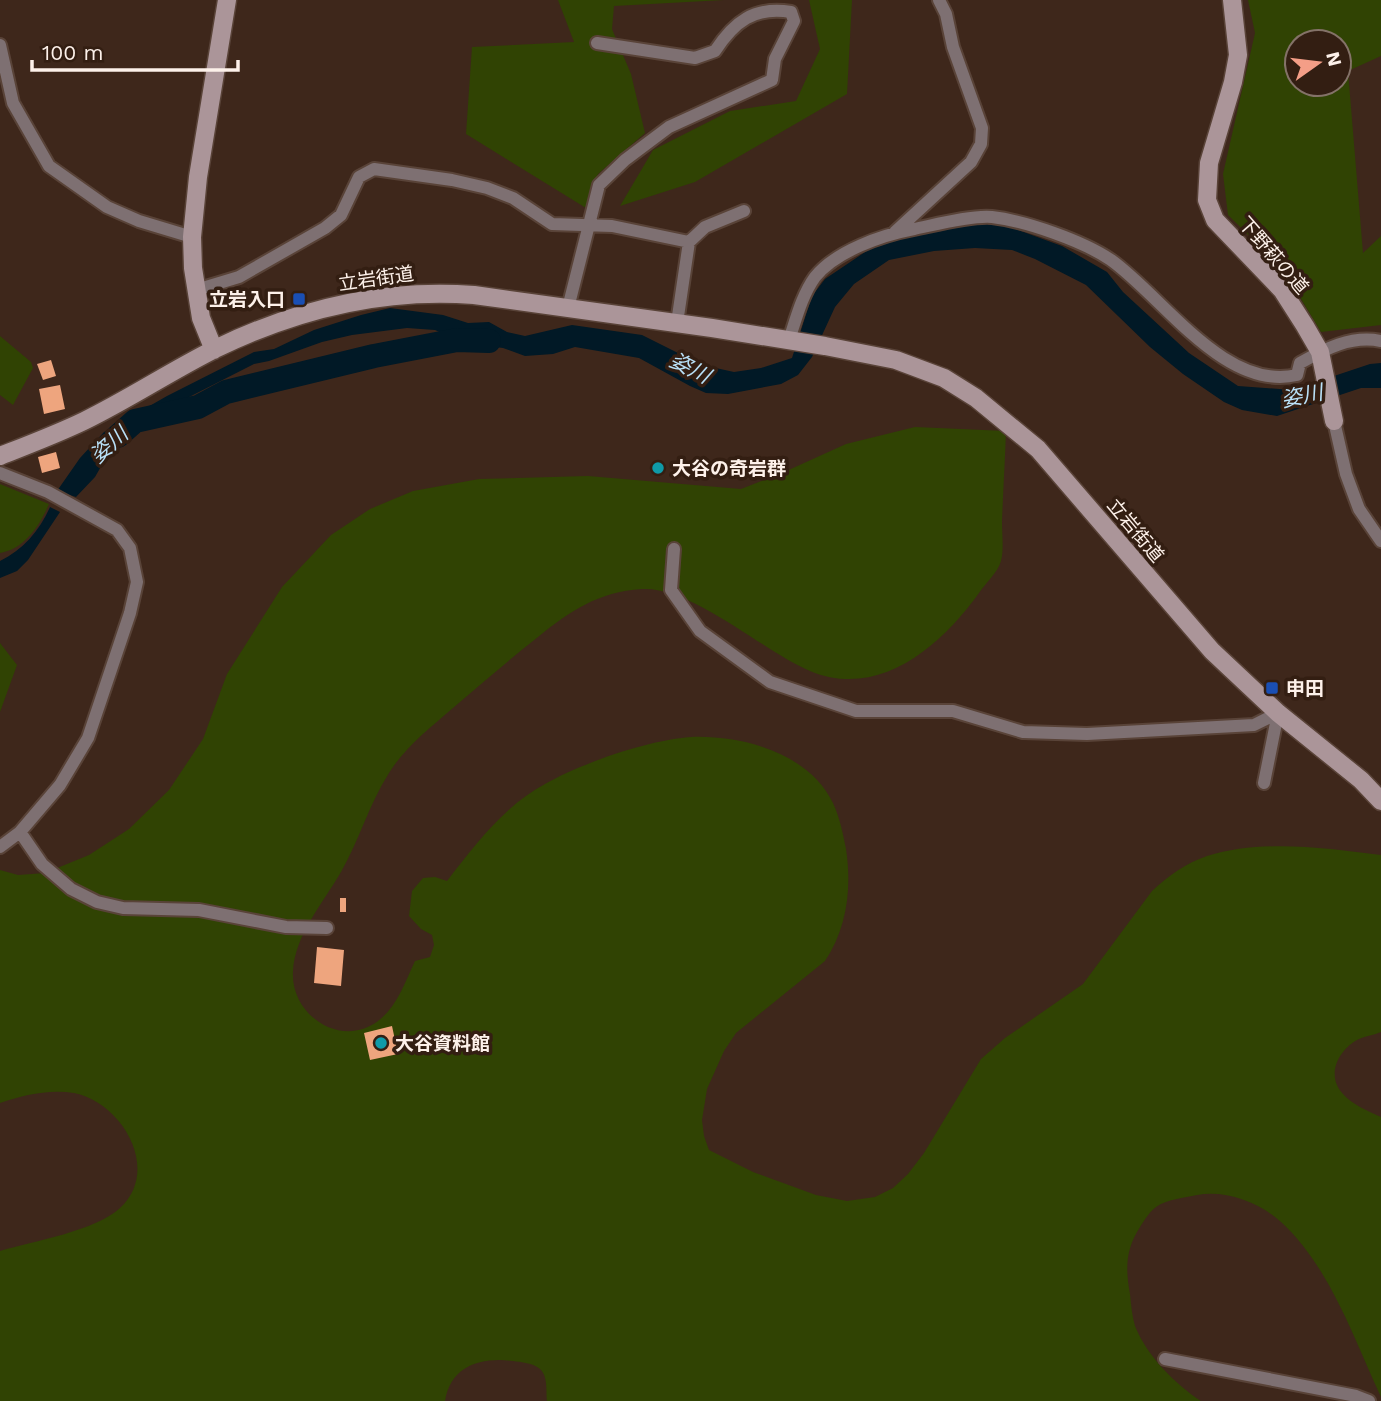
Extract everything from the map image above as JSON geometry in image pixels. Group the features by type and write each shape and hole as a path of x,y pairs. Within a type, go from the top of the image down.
{"street":[{"path":"214,350 201,318 192,237 198,177 227,0"},
{"path":"895,232 971,162 981,144 982,128 953,47 946,14 939,0"},
{"name":"下野萩の道","path":"1232,0 1238,55 1233,82 1209,163 1208,200 1215,220 1282,290 1320,352 1334,421"},
{"path":"568,308 599,185 625,160 669,127 772,80 775,59 794,21 791,12 774,9 750,16 727,32 715,51 695,58 597,43"},
{"path":"0,45 13,103 49,166 107,207 139,221 192,237"},
{"path":"196,290 239,277 325,228 341,215 359,177 374,169 452,180 486,188 513,198 552,224 612,226 689,243"},
{"path":"677,323 689,243 705,227 744,211"},
{"path":"789,340 804,297 816,276 839,257 862,244 895,232 990,217 1064,237 1110,260 1155,298 1197,340 1237,366 1279,379 1297,375 1300,363 1343,342 1369,338 1381,341"},
{"name":"立岩街道","path":"0,456 81,422 251,332 298,315 365,298 435,292 677,323 896,360 926,369 960,387 1038,449 1212,651 1278,713 1361,780 1381,801"},
{"path":"1334,421 1346,474 1359,509 1381,541"},
{"path":"0,473 48,492 117,530 125,538 135,563 137,582 130,613 88,738 60,785 20,832 0,848"},
{"path":"674,549 671,590 700,631 770,682 856,711 953,711 1023,732 1087,734 1254,726 1278,713"},
{"path":"1264,783 1278,713"},
{"path":"20,832 42,864 71,888 97,902 123,908 199,910 286,927 327,928"},
{"path":"1166,1359 1356,1396 1369,1401"}],"green space":[{"path":"558,0 724,0 614,6 612,29 631,74 645,133 598,174 586,208 466,134 472,47 574,42"},
{"path":"809,0 852,0 847,94 695,182 620,206 653,150 730,111 796,101 820,49"},
{"path":"1248,0 1381,0 1381,56 1353,69 1353,28 1283,28 1283,98 1350,98 1363,253 1381,236 1381,325 1321,332 1283,269 1228,215 1223,174 1255,33"},
{"path":"0,336 31,362 33,368 13,405 0,395"},
{"path":"915,427 1006,431 1001,561 964,613 946,632 906,663 884,673 860,678 836,678 810,671 792,662 705,609 662,591 642,589 612,594 573,611 436,723 410,746 395,764 376,797 341,872 304,932 293,971 294,987 300,1001 309,1014 334,1029 364,1029 385,1015 400,994 415,961 430,957 434,945 432,935 421,929 409,916 412,891 423,878 435,877 447,881 503,815 545,784 577,768 616,754 674,739 731,739 772,750 808,771 833,803 848,864 846,907 838,935 825,961 736,1033 724,1051 707,1089 702,1120 704,1136 709,1150 753,1172 816,1195 847,1201 875,1197 893,1188 908,1174 924,1153 981,1059 1005,1038 1083,984 1152,891 1164,880 1207,856 1250,848 1294,846 1381,855 1381,1032 1359,1039 1346,1049 1337,1063 1335,1079 1347,1098 1381,1117 1381,1397 1327,1281 1298,1240 1281,1222 1252,1203 1231,1196 1208,1194 1170,1200 1153,1209 1133,1240 1128,1263 1132,1314 1140,1337 1163,1368 1201,1401 547,1401 545,1380 540,1369 527,1363 501,1360 479,1363 460,1372 448,1389 445,1401 0,1401 0,1251 80,1229 109,1216 120,1208 132,1192 137,1175 136,1157 130,1139 107,1109 91,1099 74,1093 46,1092 0,1103 0,870 18,875 45,873 89,855 129,829 169,790 203,739 227,674 282,587 331,535 370,509 413,491 479,479 588,476 741,489 846,444"},
{"path":"0,484 49,504 31,535 17,547 0,553"},
{"path":"0,643 17,665 0,712"}],"water":[{"path":"979,223 1010,227 1062,246 1107,272 1123,292 1189,353 1238,386 1292,390 1370,364 1381,363 1381,388 1361,388 1277,416 1242,410 1224,402 1183,374 1150,347 1086,285 1012,250 975,248 934,251 889,260 854,284 835,307 812,357 798,375 781,384 728,394 706,393 639,358 575,347 553,354 525,356 503,348 465,343 435,330 407,328 352,335 254,364 136,424 109,447 95,477 76,497 57,491 80,458 104,432 167,396 254,352 274,349 314,330 361,315 390,308 443,315 468,323 489,322 507,332 525,336 572,325 642,335 702,365 734,372 761,368 792,358 812,296 825,279 874,246 920,232"},
{"path":"50,507 60,512 28,560 17,571 0,578 0,561 30,538"}],"building":[{"path":"51,360 56,376 43,380 37,364"},
{"path":"60,385 65,409 44,414 39,389"},
{"path":"56,452 60,468 42,473 38,457"},
{"path":"340,898 346,898 346,912 340,912"},
{"path":"317,947 344,950 341,986 314,983"},
{"name":"大谷資料館","path":"392,1026 398,1054 370,1060 364,1033"}],"waterway":[{"name":"姿川","path":"118,436 135,421 198,407 226,392 374,356 457,340 489,341"}],"place":[{"name":"立岩入口","path":"299,299"},
{"name":"大谷の奇岩群","path":"658,468"},
{"name":"申田","path":"1272,688"},
{"name":"大谷資料館","path":"381,1043"}]}
